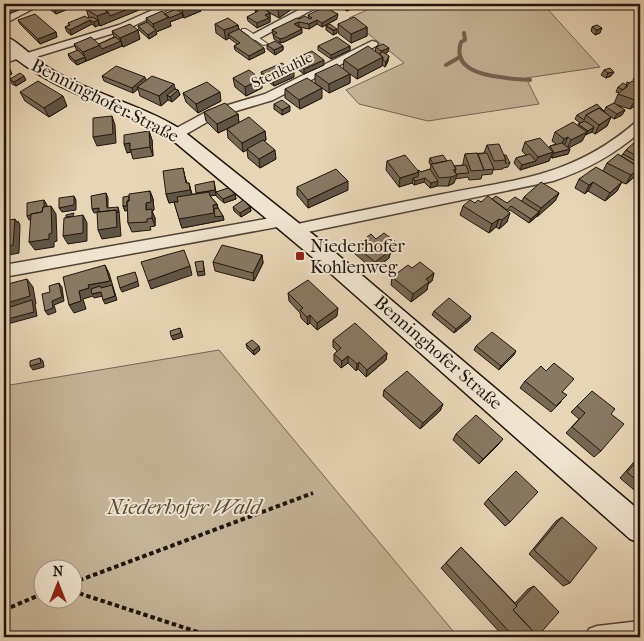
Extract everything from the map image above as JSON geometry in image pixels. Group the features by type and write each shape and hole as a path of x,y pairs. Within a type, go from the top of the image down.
{"main road":[{"name":"Benninghofer Straße","path":"4,41 15,58 57,80 160,124 176,134 288,225 640,529"}],"street":[{"path":"4,21 38,4"},
{"path":"15,58 123,27 174,4"},
{"path":"254,37 318,4"},
{"name":"Stenkuhle","path":"176,134 212,114 269,97 372,44"},
{"path":"4,271 288,225 548,178 585,165 612,150 640,125"},
{"path":"597,637 640,632"}],"lane":[{"path":"244,30 265,44"}],"path":[{"path":"82,579 313,493"},
{"path":"82,594 213,637"},
{"path":"4,610 32,598"}],"green space":[{"path":"378,4 543,4 600,67 526,78 539,104 428,121 359,104 346,90 404,63 349,18"},
{"name":"Niederhofer Wald","path":"219,350 458,637 4,637 4,386"}],"building":[{"path":"47,4 68,4 54,9"},
{"path":"97,4 108,12 97,16 86,9"},
{"path":"109,4 116,9 125,5 123,4 141,4 110,16 101,7"},
{"path":"175,4 196,4 182,9"},
{"path":"270,4 286,4 278,9"},
{"path":"261,7 270,13 265,15 269,18 257,23 247,17 258,11 255,10"},
{"path":"324,7 338,14 322,23 317,20 309,24 299,22 294,24 302,29 284,38 280,39 273,35 277,33 272,30 297,18 305,16 310,19 312,18 308,15"},
{"path":"176,9 182,13 169,18 164,14"},
{"path":"162,11 169,17 153,24 146,18"},
{"path":"35,14 56,32 38,39 18,20"},
{"path":"85,16 98,20 94,22 90,20 70,30 65,27 70,25 68,23"},
{"path":"354,17 367,27 351,34 338,24"},
{"path":"228,18 238,25 224,30 215,24"},
{"path":"147,22 156,30 148,35 138,26"},
{"path":"130,24 138,30 120,38 112,31"},
{"path":"330,24 337,29 334,30 326,26"},
{"path":"597,25 602,28 597,30 592,27"},
{"path":"239,29 264,48 249,56 234,46 240,43 228,34"},
{"path":"91,37 100,45 83,52 74,44"},
{"path":"115,37 121,41 102,49 99,44"},
{"path":"337,37 350,46 331,55 318,46"},
{"path":"275,41 283,46 274,50 267,45"},
{"path":"383,44 389,48 381,51 376,47"},
{"path":"368,46 383,57 358,70 344,60"},
{"path":"78,50 85,57 75,61 68,54"},
{"path":"312,51 324,60 304,69 292,60"},
{"path":"383,52 389,56 386,62 379,54"},
{"path":"282,63 294,72 273,82 261,72"},
{"path":"337,64 350,74 329,84 315,74"},
{"path":"116,66 145,77 132,88 102,76"},
{"path":"610,68 614,72 608,73 604,70"},
{"path":"249,70 261,79 245,87 233,78"},
{"path":"20,73 24,76 14,82 10,79"},
{"path":"152,76 174,84 159,96 137,87"},
{"path":"307,78 322,88 299,100 285,89"},
{"path":"38,81 63,96 44,108 20,92"},
{"path":"632,81 640,85 640,96 635,100 618,94"},
{"path":"207,82 220,92 196,104 183,93"},
{"path":"623,83 628,86 623,90 618,87"},
{"path":"175,89 178,90 170,97 167,95"},
{"path":"282,100 290,106 282,110 274,104"},
{"path":"225,103 238,114 217,124 204,112"},
{"path":"614,103 625,110 617,114 606,107"},
{"path":"597,104 606,113 599,108 586,115 584,120 577,115"},
{"path":"599,108 611,117 599,125 586,115"},
{"path":"112,116 113,134 93,137 93,118"},
{"path":"249,117 265,131 242,143 227,129"},
{"path":"585,121 594,127 588,131 578,124"},
{"path":"573,122 587,132 571,140 568,137 564,139 555,132"},
{"path":"149,131 150,147 130,150 130,143 124,144 124,135"},
{"path":"540,138 553,152 538,157 525,142"},
{"path":"263,140 275,150 259,159 247,149"},
{"path":"637,140 640,142 640,158 626,150"},
{"path":"562,143 570,149 554,153 550,146"},
{"path":"499,144 506,160 494,161 487,145"},
{"path":"477,153 484,170 471,171 465,154"},
{"path":"487,153 494,169 484,170 478,154"},
{"path":"530,154 536,161 522,165 516,158"},
{"path":"618,154 640,168 631,175 607,163"},
{"path":"623,154 637,162 634,164 621,156"},
{"path":"405,155 419,172 400,178 387,161"},
{"path":"443,155 447,161 433,164 430,158"},
{"path":"504,155 506,155 510,163 505,163"},
{"path":"451,160 456,169 453,170 457,175 439,178 431,164"},
{"path":"466,165 469,173 455,173 456,169 454,166"},
{"path":"596,167 622,182 610,193 593,182 589,185 579,179"},
{"path":"183,168 186,183 189,183 190,190 166,194 163,171"},
{"path":"336,169 348,181 308,200 297,187"},
{"path":"430,169 438,181 431,183 425,178 415,181 413,178 418,177 419,172 417,171 421,172"},
{"path":"214,181 215,190 196,193 195,185"},
{"path":"541,182 559,193 541,208 524,197"},
{"path":"228,188 235,194 223,199 216,192"},
{"path":"150,191 151,202 146,203 146,210 152,209 152,218 147,219 147,222 128,223 127,201 129,201 129,194"},
{"path":"209,192 217,204 213,205 214,213 179,219 174,202 178,202 177,197"},
{"path":"106,193 107,208 118,207 118,213 116,210 99,212 99,208 92,209 91,196"},
{"path":"74,196 74,205 59,208 59,198"},
{"path":"129,196 127,206 123,206 123,197"},
{"path":"488,196 510,213 502,220 499,219 492,224 463,206 470,200 475,203 478,200 481,202"},
{"path":"496,196 507,203 515,197 539,212 531,219 511,206 507,210 492,199"},
{"path":"44,200 42,212 27,216 27,203"},
{"path":"243,200 250,207 240,213 233,207"},
{"path":"51,206 52,233 49,234 49,239 29,242 31,214 42,212 43,207"},
{"path":"218,208 223,216 215,217 214,209"},
{"path":"116,210 117,227 98,230 97,212"},
{"path":"74,213 73,216 66,217 66,215"},
{"path":"83,215 83,233 63,236 64,218"},
{"path":"15,219 13,245 4,247 4,221"},
{"path":"384,233 396,242 388,248 391,250 375,262 355,246 371,234 376,239"},
{"path":"222,245 262,255 253,273 213,262"},
{"path":"184,250 190,266 148,281 141,262"},
{"path":"203,261 204,271 197,272 195,262"},
{"path":"420,262 434,273 426,279 429,282 413,294 392,277 408,265 412,268"},
{"path":"105,265 110,281 88,285 89,288 79,291 81,301 69,305 63,277"},
{"path":"135,272 138,281 120,288 117,277"},
{"path":"27,279 30,296 4,304 4,285"},
{"path":"308,280 338,308 317,323 310,315 307,317 300,310 303,308 288,293"},
{"path":"59,283 62,297 52,301 53,308 45,311 42,294 50,292 49,286"},
{"path":"112,285 115,296 103,300 101,292 92,294 91,289"},
{"path":"449,298 471,316 456,329 434,311"},
{"path":"32,300 34,312 4,320 4,309"},
{"path":"355,323 387,353 367,370 359,362 357,364 348,356 342,361 334,354 341,348 333,340"},
{"path":"180,328 181,333 171,336 170,331"},
{"path":"492,332 516,351 501,366 476,346"},
{"path":"252,340 259,346 253,351 246,344"},
{"path":"40,358 41,363 30,366 30,361"},
{"path":"554,363 574,379 562,392 567,395 556,406 525,381 541,366 546,371"},
{"path":"407,371 443,404 423,423 384,390"},
{"path":"592,391 615,409 611,414 624,424 601,451 572,427 585,413 577,406"},
{"path":"476,415 503,439 483,459 456,434"},
{"path":"640,458 640,483 627,472"},
{"path":"516,471 538,492 510,522 488,499"},
{"path":"562,517 597,548 570,583 534,550"},
{"path":"461,547 517,606 513,610 532,630 526,637 514,637 446,563"},
{"path":"534,586 559,612 537,637 530,632 532,630 513,610"}],"waterway":[{"path":"464,33 465,40 461,42 460,54 463,63 471,69 495,77 530,80"},
{"path":"446,65 460,57"}],"place":[{"name":"Niederhofer Kohlenweg","path":"300,256"}]}
